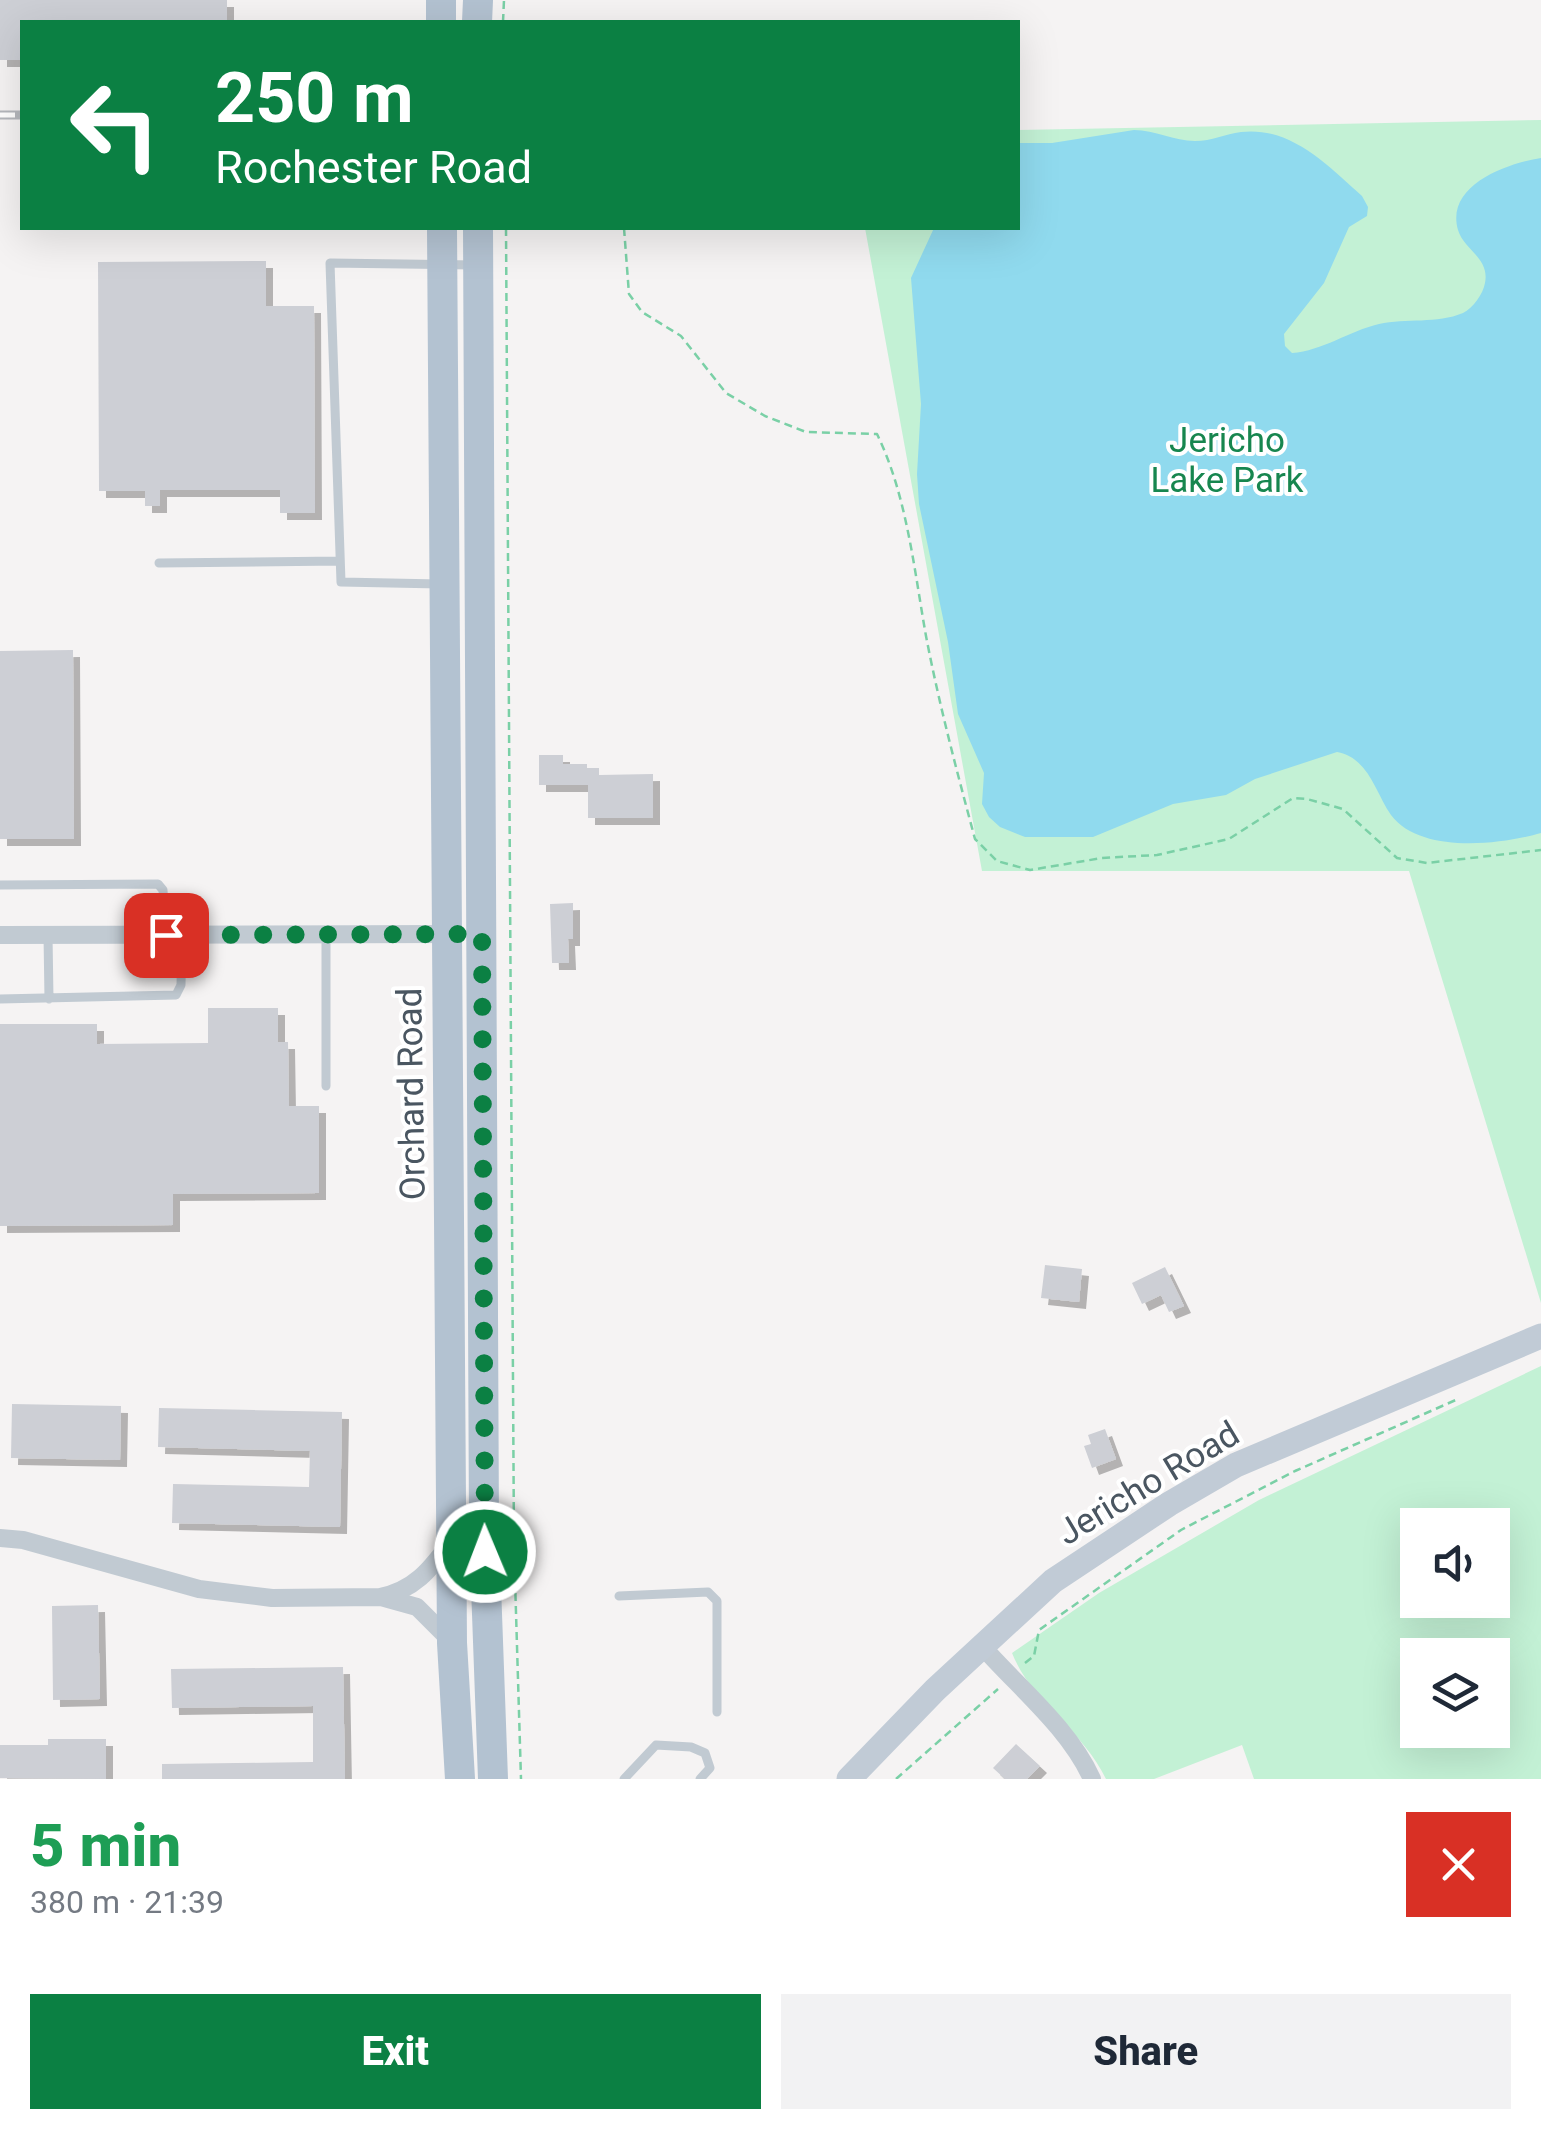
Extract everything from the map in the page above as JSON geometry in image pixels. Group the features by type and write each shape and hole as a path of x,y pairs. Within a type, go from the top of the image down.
{"main road":[{"name":"Orchard Road","path":"442,230 452,1642 460,1779"},
{"name":"Orchard Road","path":"478,230 484,1515 492,1779"},
{"name":"Jericho Road","path":"849,1779 982,1646 1054,1582 1169,1504 1236,1465 1541,1336"}],"street":[{"path":"0,936 482,934"},
{"path":"0,1538 23,1540 199,1589 272,1598 380,1597 417,1608 452,1642"},
{"path":"380,1597 413,1586 452,1542"},
{"path":"982,1646 1066,1737 1092,1779"}],"lane":[{"path":"443,584 341,582 330,262 478,265"},
{"path":"159,563 340,561"},
{"path":"0,885 158,884 164,890 181,985 176,995 0,999"},
{"path":"326,934 326,1086"},
{"path":"48,935 50,999"},
{"path":"620,1596 708,1592 717,1601 716,1712"},
{"path":"624,1779 656,1745 704,1753 710,1768 700,1779"}],"path":[{"path":"506,230 514,1546 522,1779"},
{"path":"624,230 629,294 642,312 681,336 726,393 765,416 806,432 878,434 900,498 929,650 975,839 997,861 1030,870 1203,846 1229,839 1293,798 1343,809 1396,858 1427,863 1541,850"},
{"path":"1023,1665 1034,1656 1039,1630 1181,1530 1295,1471 1458,1398"},
{"path":"896,1779 998,1689"}],"green space":[{"name":"Jericho Lake Park","path":"1541,120 1541,1303 1409,871 982,871 865,230 1020,230 1020,130"},
{"path":"1541,1366 1541,1779 1254,1779 1242,1745 1154,1779 1106,1779 1084,1746 1032,1687 1012,1653 1099,1593 1259,1500"}],"water":[{"name":"Jericho Lake Park","path":"1134,130 1195,141 1259,132 1276,135 1308,150 1336,172 1362,196 1368,207 1367,216 1349,227 1324,283 1284,334 1285,346 1292,353 1314,349 1379,324 1443,319 1467,311 1482,292 1486,274 1458,230 1456,214 1461,200 1482,179 1497,171 1541,158 1541,833 1483,843 1421,836 1391,815 1357,761 1337,752 1255,779 1226,795 1173,804 1093,837 1025,837 1000,827 989,817 982,804 984,773 958,714 948,642 919,504 921,404 911,278 933,230 1020,230 1020,143 1052,143"}],"building":[{"path":"0,0 227,0 227,20 20,20 20,60 0,60"},
{"path":"266,261 266,306 314,306 315,513 280,513 280,490 160,490 160,506 145,506 145,491 99,491 98,262"},
{"path":"73,650 74,839 0,839 0,651"},
{"path":"539,755 563,755 563,764 587,764 587,768 599,768 599,775 653,774 653,818 588,818 588,785 539,785"},
{"path":"573,903 569,963 552,963 550,904"},
{"path":"208,1008 278,1008 278,1042 288,1042 289,1106 319,1106 319,1193 173,1194 173,1225 0,1226 0,1024 97,1024 97,1044 208,1043"},
{"path":"1045,1265 1082,1269 1079,1302 1041,1298"},
{"path":"1165,1267 1184,1306 1169,1312 1161,1295 1142,1304 1132,1283"},
{"path":"12,1404 121,1406 120,1460 11,1458"},
{"path":"159,1408 342,1412 340,1527 172,1523 173,1484 309,1487 310,1451 158,1447"},
{"path":"1105,1429 1116,1459 1092,1468 1084,1446 1091,1444 1088,1435"},
{"path":"98,1605 100,1699 53,1700 52,1606"},
{"path":"343,1667 345,1779 162,1779 162,1764 313,1762 313,1706 172,1708 171,1669"},
{"path":"48,1739 106,1739 106,1779 0,1778 0,1745 48,1745"},
{"path":"1016,1744 1040,1766 1027,1779 1005,1779 993,1768"}],"railway":[{"path":"0,115 20,115"}],"route":[{"path":"166,935 482,934 485,1552"}]}
